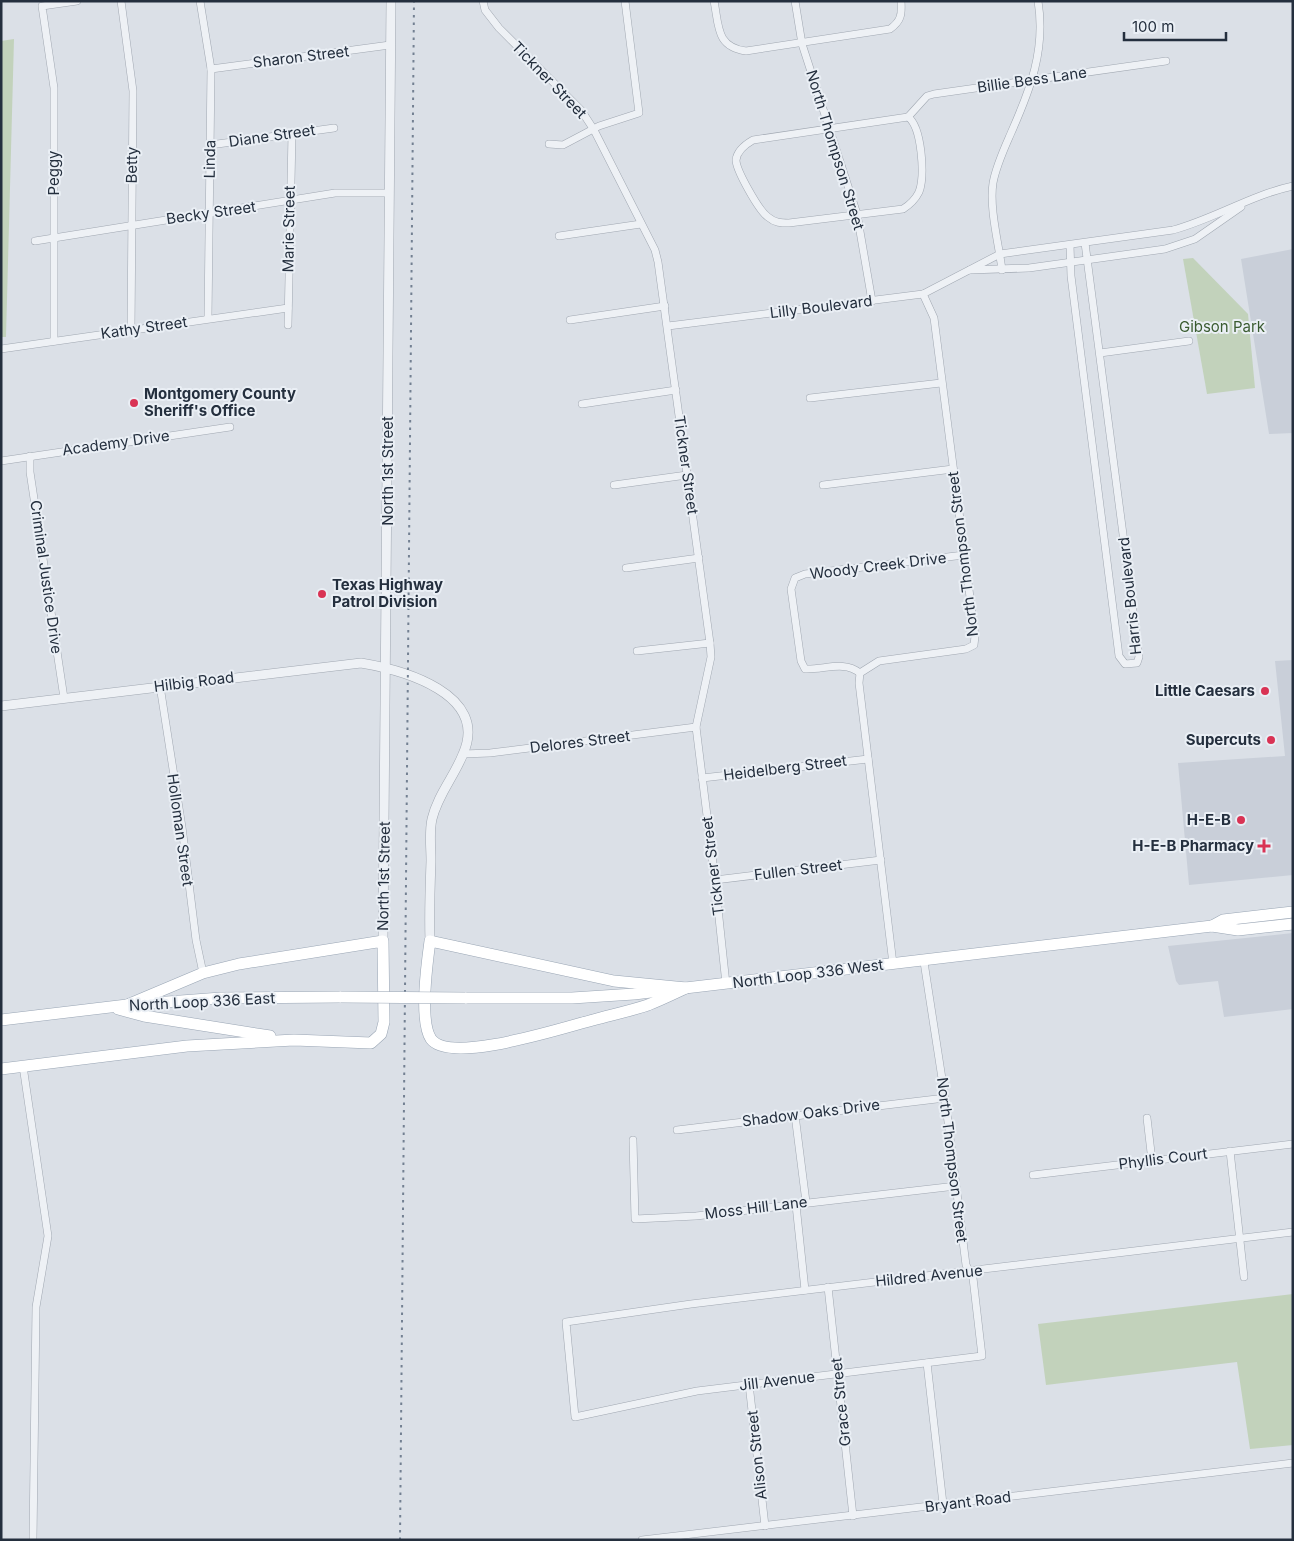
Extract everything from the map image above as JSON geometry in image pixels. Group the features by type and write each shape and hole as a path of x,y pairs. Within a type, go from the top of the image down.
{"main road":[{"name":"North Loop 336 West","path":"1212,926 1223,920 1293,912"},
{"path":"1261,927 1269,921 1293,918"},
{"name":"North Loop 336 West","path":"403,998 593,997 924,962 1212,926 1238,930 1293,924"},
{"path":"111,1007 144,1016 294,1040 366,1044 378,1039 384,1022 383,941 239,964 203,973 127,1005"},
{"path":"430,941 614,981 686,988 648,1005 524,1039 461,1048 441,1046 432,1039 428,1032 424,984 430,941"},
{"name":"North Loop 336 East","path":"1,1020 127,1005 221,998 403,998"},
{"path":"1,1069 187,1046 294,1040"}],"street":[{"name":"Peggy","path":"54,341 54,88 42,6 77,1"},
{"name":"Betty","path":"120,1 133,91 131,330"},
{"name":"Linda","path":"200,1 211,69 208,318"},
{"name":"North 1st Street","path":"383,941 387,667 388,193 391,1"},
{"name":"Tickner Street","path":"483,1 485,10 499,28 581,110 594,130 658,262 710,643 711,657 696,727 716,880 726,984"},
{"path":"548,144 563,145 599,126 639,112 625,1"},
{"path":"714,1 721,36 729,47 746,51 890,30 898,23 902,15 901,1"},
{"name":"North Thompson Street","path":"795,1 802,44 831,128 857,214 872,300"},
{"path":"1002,270 992,198 993,181 1033,79 1041,40 1038,1"},
{"name":"Sharon Street","path":"211,69 390,45"},
{"name":"Billie Bess Lane","path":"908,117 927,96 934,94 1166,61"},
{"path":"908,117 916,127 923,170 918,193 913,203 904,209 781,223 769,219 764,214 738,169 738,154 753,140 908,117"},
{"name":"Diane Street","path":"210,145 334,128"},
{"name":"Marie Street","path":"288,325 289,201 292,134"},
{"name":"Lilly Boulevard","path":"668,326 923,294 1000,254 1173,230 1192,225 1254,198 1293,186"},
{"name":"Becky Street","path":"35,240 335,193 388,193"},
{"name":"Lilly Boulevard","path":"970,270 1002,270 1088,260 1180,246 1195,239 1254,198"},
{"path":"559,236 641,224"},
{"name":"Harris Boulevard","path":"1070,245 1071,276 1119,656 1125,664 1132,665 1137,663 1140,657 1085,243"},
{"name":"North Thompson Street","path":"860,673 878,660 966,649 974,645 934,318 923,294"},
{"path":"570,320 665,306"},
{"name":"Kathy Street","path":"1,349 288,308"},
{"path":"1100,353 1189,342"},
{"path":"810,398 941,383"},
{"path":"582,404 676,390"},
{"name":"Academy Drive","path":"1,461 230,427"},
{"name":"Criminal Justice Drive","path":"30,456 30,472 64,698"},
{"path":"823,485 953,469"},
{"path":"614,485 688,475"},
{"name":"Woody Creek Drive","path":"860,673 852,667 844,665 805,669 801,661 791,589 795,578 805,574 964,556"},
{"path":"626,568 699,558"},
{"path":"637,651 710,643"},
{"name":"Hilbig Road","path":"1,706 361,663 387,667 435,687 449,695 459,705 468,727 463,754 439,797 432,822 430,941"},
{"path":"860,673 859,683 893,964"},
{"name":"Holloman Street","path":"160,686 182,827 196,940 203,973"},
{"name":"Delores Street","path":"463,754 490,753 696,727"},
{"name":"Heidelberg Street","path":"702,778 868,759"},
{"name":"Fullen Street","path":"716,880 881,860"},
{"name":"North Thompson Street","path":"924,962 945,1098 966,1265 973,1278 982,1356"},
{"path":"23,1066 48,1236 36,1307 33,1540"},
{"name":"Shadow Oaks Drive","path":"677,1130 945,1098"},
{"path":"795,1115 806,1202"},
{"path":"1147,1118 1152,1161"},
{"name":"Moss Hill Lane","path":"633,1140 635,1219 696,1216 956,1186"},
{"name":"Phyllis Court","path":"1033,1175 1293,1144"},
{"path":"1230,1152 1244,1277"},
{"path":"796,1205 805,1290"},
{"name":"Hildred Avenue","path":"575,1418 566,1322 828,1287 1293,1232"},
{"name":"Grace Street","path":"828,1287 853,1516"},
{"name":"Jill Avenue","path":"575,1418 697,1391 982,1356"},
{"path":"927,1363 943,1504"},
{"name":"Alison Street","path":"749,1384 765,1526"},
{"name":"Bryant Road","path":"642,1540 1293,1464"}],"shaded area":[{"path":"1293,249 1293,433 1269,434 1241,259"},
{"path":"1293,660 1293,875 1189,885 1178,763 1285,756 1275,661"},
{"path":"1293,933 1293,1009 1224,1017 1218,981 1179,985 1176,981 1168,946"}],"green space":[{"path":"14,39 6,337 1,337 1,41"},
{"name":"Gibson Park","path":"1193,258 1248,314 1255,388 1207,394 1183,259"},
{"path":"1293,1294 1293,1445 1250,1449 1237,1362 1046,1385 1038,1324"}],"railway":[{"path":"400,1540 414,1"}],"place":[{"name":"Montgomery County Sheriff's Office","path":"134,403"},
{"name":"Texas Highway Patrol Division","path":"322,594"},
{"name":"Little Caesars","path":"1265,691"},
{"name":"Supercuts","path":"1271,740"},
{"name":"H-E-B","path":"1241,820"},
{"name":"H-E-B Pharmacy","path":"1264,846"}]}
